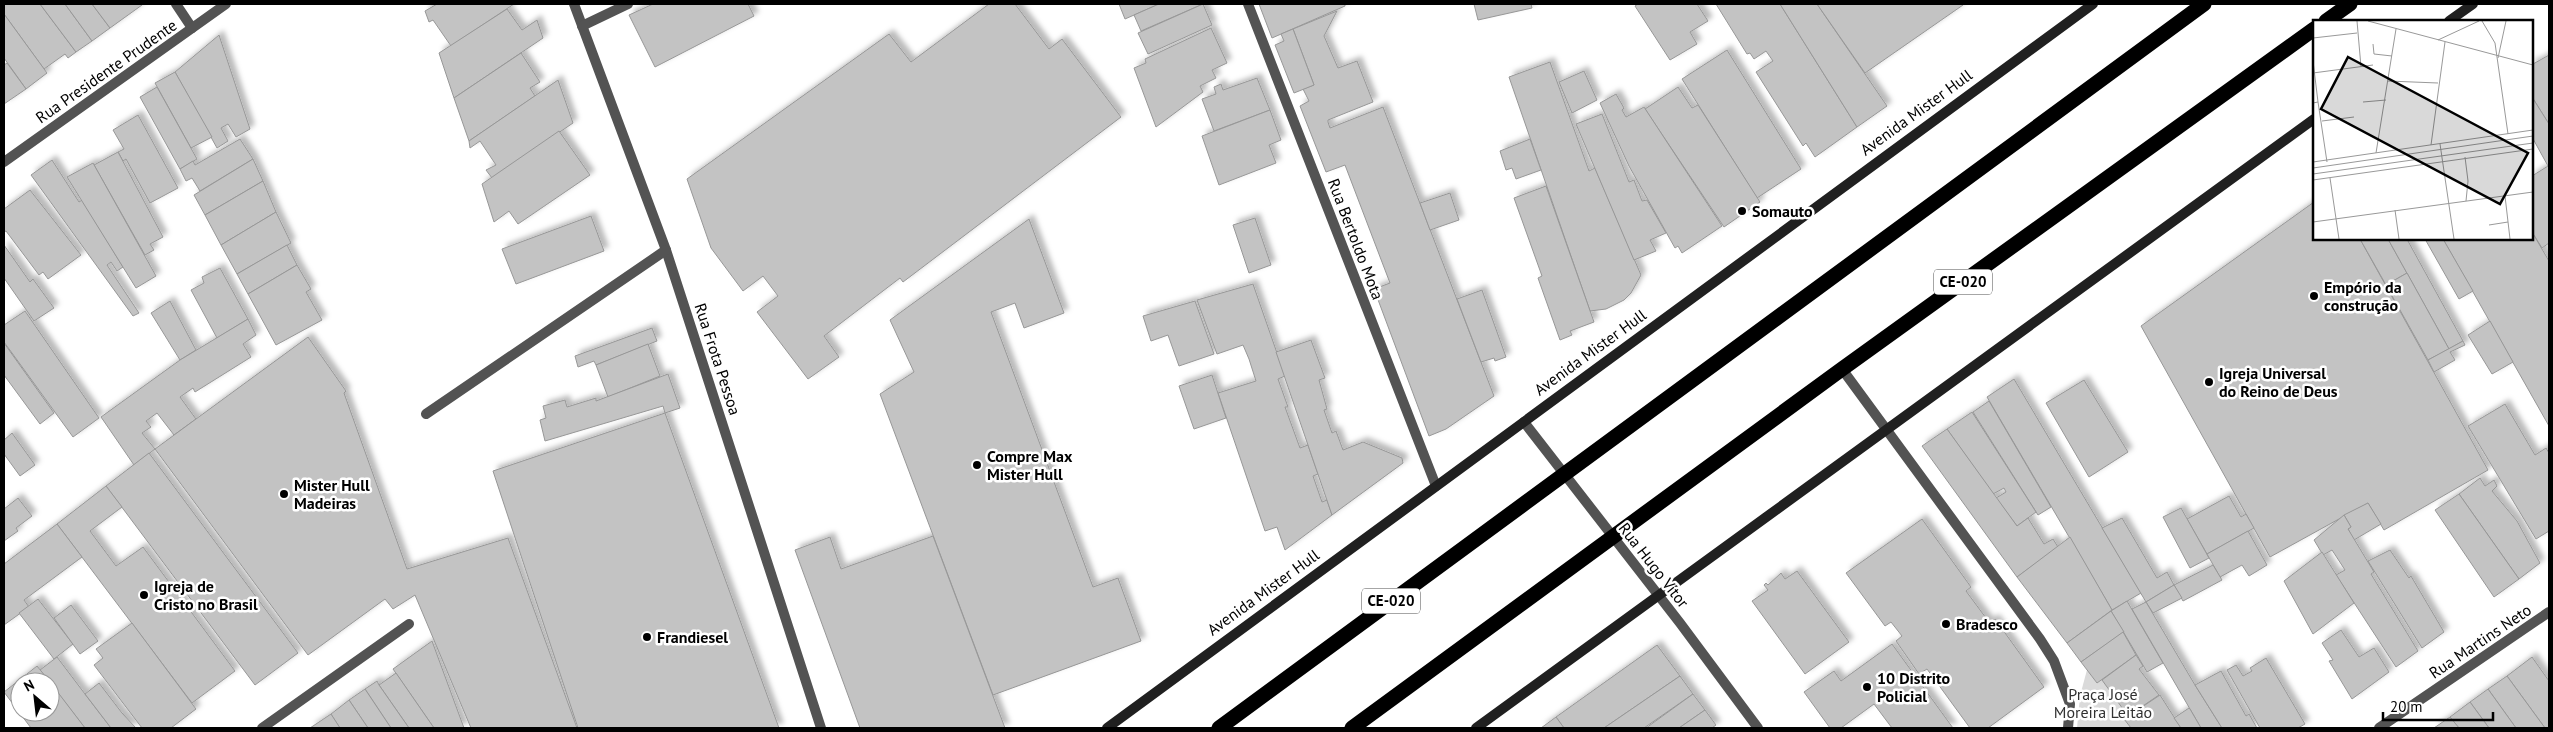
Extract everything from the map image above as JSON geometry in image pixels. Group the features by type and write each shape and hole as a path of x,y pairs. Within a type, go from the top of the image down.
{"highway":[{"name":"CE-020","path":"1219,728 2204,4"},
{"path":"2327,20 2350,4"},
{"name":"CE-020","path":"1352,728 1842,369 2313,30"}],"main road":[{"name":"Avenida Mister Hull","path":"1107,728 2093,4"},
{"path":"2450,20 2473,4"},
{"path":"1476,728 2313,120"}],"street":[{"path":"176,4 192,28"},
{"name":"Rua Presidente Prudente","path":"4,162 226,4"},
{"name":"Rua Frota Pessoa","path":"574,4 666,250 822,728"},
{"path":"582,26 628,4"},
{"name":"Rua Bertoldo Mota","path":"1248,4 1436,486"},
{"path":"426,414 666,250"},
{"path":"1842,369 1888,429 2054,661 2070,704 2068,728"},
{"name":"Rua Hugo Vítor","path":"1524,422 1758,728"},
{"name":"Rua Martins Neto","path":"2379,728 2549,612"},
{"path":"262,728 409,624"}],"green space":[{"name":"Praça José Moreira Leitão","path":"2092,651 2154,728 2077,728 2080,696"}],"building":[{"path":"4,4 40,4 76,52 68,58 65,54 44,69 4,14"},
{"path":"40,4 65,4 92,41 76,52"},
{"path":"65,4 92,4 110,28 92,41"},
{"path":"92,4 141,4 142,5 110,28"},
{"path":"437,4 514,4 451,46 433,20 429,22 425,11"},
{"path":"653,4 748,4 754,16 655,67 629,15"},
{"path":"989,4 1015,4 1049,49 1062,39 1121,117 903,282 900,278 824,336 839,357 808,379 757,312 778,296 763,276 743,291 711,248 687,179 889,34 911,62"},
{"path":"1119,4 1159,4 1125,19"},
{"path":"1159,4 1203,4 1141,31 1134,15"},
{"path":"1203,4 1212,25 1148,54 1138,33"},
{"path":"1259,4 1345,4 1345,6 1272,38"},
{"path":"1474,4 1531,4 1532,8 1478,20"},
{"path":"1638,4 1697,4 1708,21 1690,32 1697,44 1670,60 1635,6"},
{"path":"1716,4 1780,4 1857,127 1815,157 1806,143 1803,146 1756,72 1773,61 1766,51 1754,59 1750,53 1747,54"},
{"path":"1780,4 1817,4 1887,106 1857,127"},
{"path":"1817,4 1962,4 1963,5 1865,73"},
{"path":"507,9 522,30 537,20 543,38 454,98 439,53"},
{"path":"1337,11 1324,36 1338,68 1357,61 1373,102 1328,120 1330,128 1383,107 1494,396 1446,429 1429,436 1374,289 1390,283 1345,165 1326,172 1300,106 1309,101 1303,89 1314,85 1293,29"},
{"path":"4,14 47,73 26,89 4,58"},
{"path":"1211,28 1227,63 1212,70 1216,78 1200,86 1203,92 1156,127 1134,68 1146,63 1145,59"},
{"path":"1293,29 1314,85 1294,93 1275,45 1284,41 1281,34"},
{"path":"219,35 250,129 236,137 228,124 221,128 228,141 217,148 175,72"},
{"path":"1727,50 1801,169 1757,198 1682,79"},
{"path":"521,53 540,82 530,88 535,96 469,141 454,98"},
{"path":"2549,55 2549,124 2533,99 2533,64"},
{"path":"1550,62 1589,171 1595,168 1641,275 1631,293 1624,300 1606,309 1590,311 1509,77"},
{"path":"7,63 26,89 4,104 4,65"},
{"path":"1584,71 1597,100 1572,113 1559,82"},
{"path":"175,72 212,137 191,148 155,83"},
{"path":"1257,78 1270,110 1214,131 1202,99 1216,94 1214,87 1221,84 1223,90"},
{"path":"558,80 573,123 492,178 486,170 496,165 480,141 470,148 469,141"},
{"path":"157,87 197,159 180,169 140,97"},
{"path":"1678,87 1692,108 1698,105 1760,202 1724,227 1645,109"},
{"path":"1616,94 1624,108 1622,110 1626,117 1644,107 1722,226 1682,253 1678,246 1675,248 1629,166 1600,103"},
{"path":"2533,99 2549,124 2549,243 2542,248 2533,234 2533,175 2548,166 2533,139"},
{"path":"1270,110 1281,140 1269,145 1276,163 1219,185 1202,136"},
{"path":"1602,114 1629,182 1634,180 1642,201 1647,200 1666,233 1650,240 1656,251 1634,260 1576,124"},
{"path":"138,115 178,188 150,203 126,159 123,161 118,152 124,149 113,130"},
{"path":"559,131 590,175 518,224 509,211 494,222 482,184"},
{"path":"240,139 253,159 200,191 192,178 186,181 180,169 193,161 195,165"},
{"path":"1530,139 1541,170 1516,179 1512,168 1506,170 1500,151"},
{"path":"118,152 163,237 150,244 154,250 145,255 94,165"},
{"path":"253,159 263,181 205,215 194,195"},
{"path":"52,160 79,202 82,200 123,267 117,271 111,262 107,265 139,313 133,316 31,175"},
{"path":"93,163 156,276 136,288 67,177"},
{"path":"263,181 276,212 221,245 205,215"},
{"path":"1546,186 1594,322 1570,331 1572,335 1560,340 1538,278 1542,276 1514,198"},
{"path":"30,190 81,255 48,279 43,272 39,275 6,231 4,232 4,209"},
{"path":"1450,193 1459,220 1430,230 1420,203"},
{"path":"2313,203 2313,240 2361,240 2488,470 2384,530 2368,503 2270,557 2141,326"},
{"path":"276,212 291,243 237,274 221,245"},
{"path":"591,216 604,251 516,284 502,249"},
{"path":"1255,218 1271,265 1249,273 1233,225"},
{"name":"Compre Max Mister Hull","path":"1029,219 1064,313 1024,328 1015,303 991,312 1093,587 1118,578 1141,641 993,695 880,394 914,372 890,320"},
{"path":"2533,234 2549,261 2549,426 2444,240 2533,240"},
{"path":"2361,240 2389,240 2407,273 2386,285"},
{"path":"2389,240 2410,240 2408,241 2463,341 2449,349"},
{"path":"2426,240 2444,240 2473,291 2459,299"},
{"path":"4,245 30,282 33,279 54,308 34,321 4,278"},
{"path":"287,245 297,265 248,294 237,274"},
{"path":"297,265 311,289 306,292 322,320 276,345 248,294"},
{"path":"220,268 248,319 217,338 191,290 204,283 202,277"},
{"path":"2407,273 2449,349 2428,360 2386,285"},
{"path":"1253,284 1285,376 1278,379 1288,407 1285,407 1300,448 1308,445 1318,474 1313,476 1322,502 1327,500 1332,515 1285,550 1277,527 1265,531 1218,393 1256,381 1249,359 1243,345 1217,354 1197,300"},
{"path":"1482,290 1506,357 1495,361 1494,358 1481,362 1457,299"},
{"path":"170,301 196,350 180,360 151,313"},
{"path":"1195,301 1214,354 1179,366 1168,335 1151,341 1143,316"},
{"path":"25,311 99,418 73,437 4,342 4,325"},
{"path":"248,319 256,335 243,344 251,357 195,392 193,388 180,397 196,419 174,435 157,413 146,421 151,427 142,433 155,449 134,465 101,417 180,360"},
{"path":"2490,321 2513,362 2492,374 2468,335"},
{"path":"652,328 657,341 596,365 594,361 578,367 575,356"},
{"name":"Mister Hull Madeiras","path":"308,337 346,391 344,393 407,569 508,538 577,728 471,728 415,595 393,609 385,599 308,655 155,449"},
{"path":"1311,340 1325,378 1319,380 1327,409 1324,410 1332,433 1336,431 1343,450 1363,442 1402,458 1403,463 1332,515 1276,352"},
{"path":"2463,341 2465,345 2450,352 2455,360 2434,372 2428,360"},
{"path":"4,343 54,413 40,424 4,375"},
{"path":"648,344 660,376 608,397 596,365"},
{"path":"668,374 680,408 665,413 663,406 545,441 540,420 546,418 543,406 565,400 567,407 596,398 596,401"},
{"path":"1212,375 1226,418 1194,429 1179,386"},
{"path":"2014,379 2141,593 2112,610 1987,397"},
{"path":"2084,380 2128,452 2089,477 2046,403"},
{"path":"1989,401 2051,507 2038,515 1973,412"},
{"path":"2505,404 2535,455 2546,448 2549,453 2549,531 2536,539 2468,426"},
{"path":"1972,412 2036,512 2017,526 1996,498 2006,492 2004,488 1993,494 1947,429"},
{"name":"Frandiesel","path":"665,413 779,728 578,728 493,471"},
{"path":"1947,429 2017,526 2028,518 2044,544 2053,539 2058,547 2017,577 1922,446"},
{"path":"12,433 35,465 20,476 4,454 4,440"},
{"path":"149,453 298,653 255,685 106,486"},
{"path":"2480,478 2485,486 2494,480 2497,486 2492,491 2517,521 2540,563 2519,579 2459,494"},
{"name":"Igreja de Cristo no Brasil","path":"106,486 122,507 90,531 116,566 143,547 235,671 192,703 57,524"},
{"path":"2459,494 2519,579 2494,597 2435,510"},
{"path":"2229,496 2241,517 2246,514 2254,528 2207,554 2187,519"},
{"path":"18,498 32,516 16,528 18,531 4,541 4,509"},
{"path":"2368,503 2381,524 2354,540 2348,529 2351,527 2344,515"},
{"path":"2181,508 2209,558 2190,568 2163,517"},
{"path":"2344,515 2351,527 2348,529 2374,572 2371,574 2418,651 2396,667 2336,575 2345,570 2332,550 2323,555 2314,540"},
{"path":"2122,518 2157,578 2167,572 2174,585 2146,602 2102,528"},
{"name":"Bradesco","path":"1922,519 1971,587 1966,591 1989,622 1995,619 2044,687 1988,728 1970,728 1927,669 1919,674 1896,641 1902,636 1891,622 1885,626 1846,573"},
{"path":"57,524 82,557 24,600 29,607 4,625 4,564"},
{"path":"2248,531 2267,565 2249,576 2242,565 2220,577 2207,554"},
{"path":"933,536 1005,728 860,728 795,550 830,537 841,569"},
{"path":"2070,537 2112,610 2067,643 2017,577"},
{"path":"2390,550 2409,578 2411,576 2444,632 2422,648 2368,561"},
{"path":"2322,552 2354,603 2313,634 2284,581"},
{"path":"2213,565 2222,580 2183,601 2174,585"},
{"path":"1797,571 1849,642 1805,674 1752,601 1768,590 1764,585 1766,583 1768,585 1781,573 1785,579"},
{"path":"2174,585 2182,598 2153,613 2146,602"},
{"path":"38,599 73,644 54,659 19,613"},
{"path":"2127,601 2163,663 2147,672 2111,611"},
{"path":"2146,602 2222,728 2201,728 2132,609"},
{"path":"71,605 98,641 80,654 54,618"},
{"path":"2111,611 2124,632 2081,662 2067,643"},
{"path":"132,623 196,709 171,728 142,728 94,665 103,658 96,649"},
{"path":"2341,630 2359,657 2374,648 2389,672 2352,699 2329,661 2333,660 2322,643"},
{"path":"2123,632 2136,655 2097,683 2081,662"},
{"path":"432,641 464,728 434,728 393,669"},
{"name":"10 Distrito Policial","path":"1892,644 1953,728 1892,728 1874,704 1841,728 1830,728 1804,692 1834,671 1841,681"},
{"path":"1657,645 1680,676 1604,728 1564,728 1556,717"},
{"path":"2136,655 2143,666 2139,669 2159,695 2128,716 2102,680"},
{"path":"57,657 111,728 85,728 60,696 60,672 42,672 40,670"},
{"path":"2532,657 2549,681 2549,728 2545,728 2507,676"},
{"path":"2266,658 2305,724 2298,728 2260,728 2227,670 2236,665 2243,676 2252,671 2250,668"},
{"path":"37,666 42,672 29,672"},
{"path":"2221,671 2246,716 2249,714 2257,728 2222,728 2195,685"},
{"path":"396,673 434,728 409,728 379,685"},
{"path":"1680,676 1693,694 1644,728 1604,728"},
{"path":"2507,676 2545,728 2516,728 2488,689"},
{"path":"377,681 409,728 391,728 365,689"},
{"path":"99,683 136,728 111,728 85,694"},
{"path":"10,687 10,700 4,692"},
{"path":"365,689 391,728 368,728 349,700"},
{"path":"2488,689 2516,728 2489,728 2470,702"},
{"path":"1693,694 1705,710 1679,728 1646,728"},
{"path":"60,695 85,728 31,728 26,722 60,722"},
{"path":"2160,695 2181,728 2131,728 2124,719"},
{"path":"349,700 368,728 340,728 331,714"},
{"path":"2470,702 2489,728 2459,728 2450,717"},
{"path":"2189,708 2201,728 2181,728 2174,718"},
{"path":"1705,710 1716,725 1712,728 1679,728"},
{"path":"331,714 340,728 310,728"},
{"path":"1556,717 1564,728 1541,728"},
{"path":"2450,717 2459,728 2434,728"}],"place":[{"name":"Somauto","path":"1742,211"},
{"name":"Empório da construção","path":"2314,296"},
{"name":"Igreja Universal do Reino de Deus","path":"2209,382"},
{"name":"Compre Max Mister Hull","path":"977,465"},
{"name":"Mister Hull Madeiras","path":"284,494"},
{"name":"Igreja de Cristo no Brasil","path":"144,595"},
{"name":"Bradesco","path":"1946,624"},
{"name":"Frandiesel","path":"647,637"},
{"name":"10 Distrito Policial","path":"1867,687"}]}
